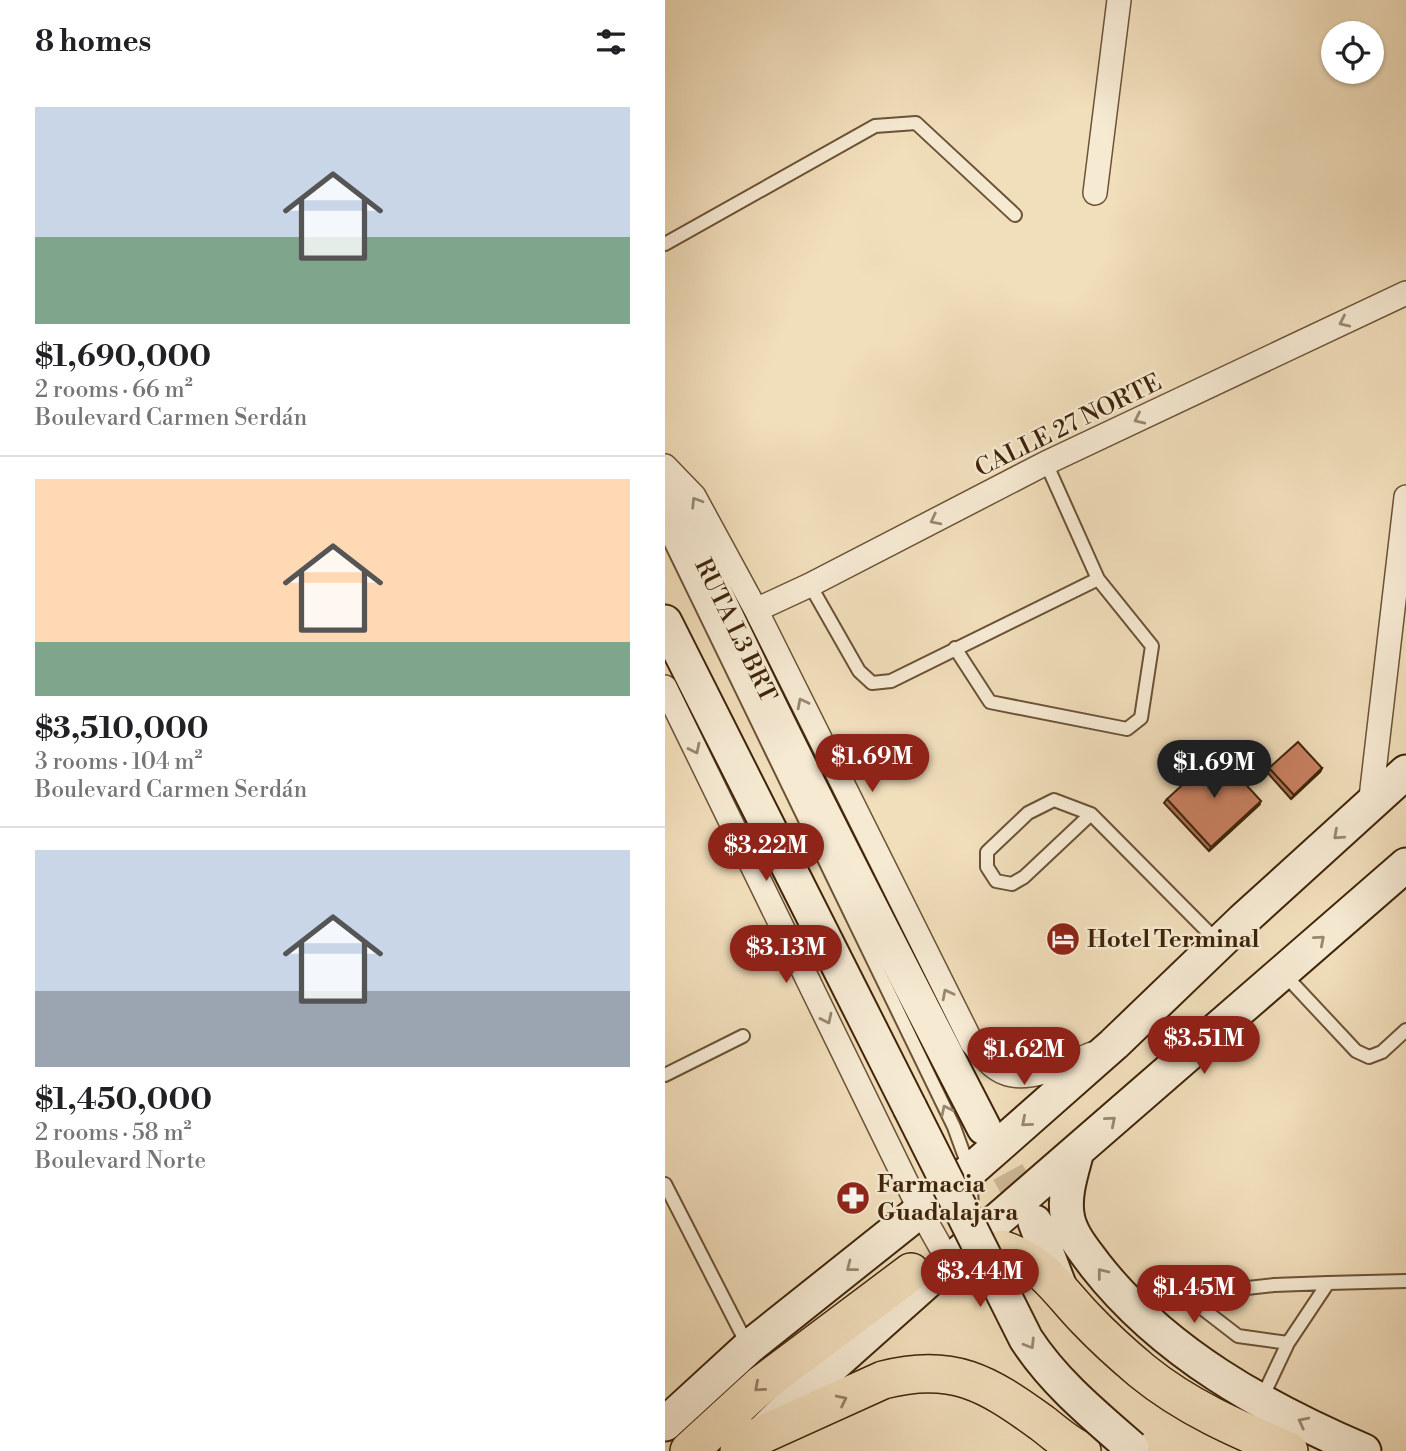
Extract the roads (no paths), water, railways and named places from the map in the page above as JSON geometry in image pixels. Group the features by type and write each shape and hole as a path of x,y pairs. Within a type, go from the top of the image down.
{"main road":[{"path":"665,486 725,615 864,895 984,1128"},
{"path":"667,631 1026,1339 1042,1363 1061,1383 1135,1450"},
{"path":"665,1424 749,1346 970,1171 1114,1044 1219,943 1406,772"},
{"path":"748,1444 801,1394 973,1253 1077,1151 1406,865"},
{"path":"1077,1151 1068,1187 1067,1215 1079,1244 1110,1283 1148,1323 1189,1356 1261,1401 1364,1451"},
{"path":"1035,1222 1063,1294"},
{"path":"973,1253 1030,1261 1053,1281 1112,1345 1162,1387 1246,1440 1289,1451"},
{"path":"689,1451 762,1384 911,1272"},
{"path":"748,1444 883,1380 925,1373 953,1375 977,1382 1008,1399 1082,1451"}],"street":[{"path":"1095,193 1119,0"},
{"name":"CALLE 27 NORTE","path":"756,610 810,585 1046,463 1406,293"},
{"path":"665,466 694,496 756,610 972,1043 990,1064 1007,1074 1033,1075 1067,1065 1114,1044"},
{"path":"1370,806 1406,497"},
{"path":"665,687 921,1212 973,1253"}],"lane":[{"path":"665,244 875,126 916,123 1015,215"},
{"path":"955,648 990,702 1127,729 1141,718 1152,646 1098,579 1046,463"},
{"name":"RUTA L3 BRT","path":"665,531 954,1127 970,1171 973,1253"},
{"path":"810,585 859,671 872,682 891,681 1098,579"},
{"path":"1091,814 1024,877 1012,884 996,881 987,866 987,852 1028,813 1054,800 1091,814 1219,943"},
{"path":"1283,972 1356,1051 1369,1057 1382,1052 1406,1030"},
{"path":"665,1075 743,1036"},
{"path":"665,1185 749,1346"},
{"path":"1288,1343 1238,1336 1203,1310 1203,1299 1211,1292 1274,1285 1406,1281"},
{"path":"1261,1401 1288,1343 1328,1283"}],"tunnel":[{"path":"984,1128 1035,1222"}],"place":[{"name":"Hotel Terminal","path":"1063,939"},
{"name":"Farmacia Guadalajara","path":"853,1198"}]}
